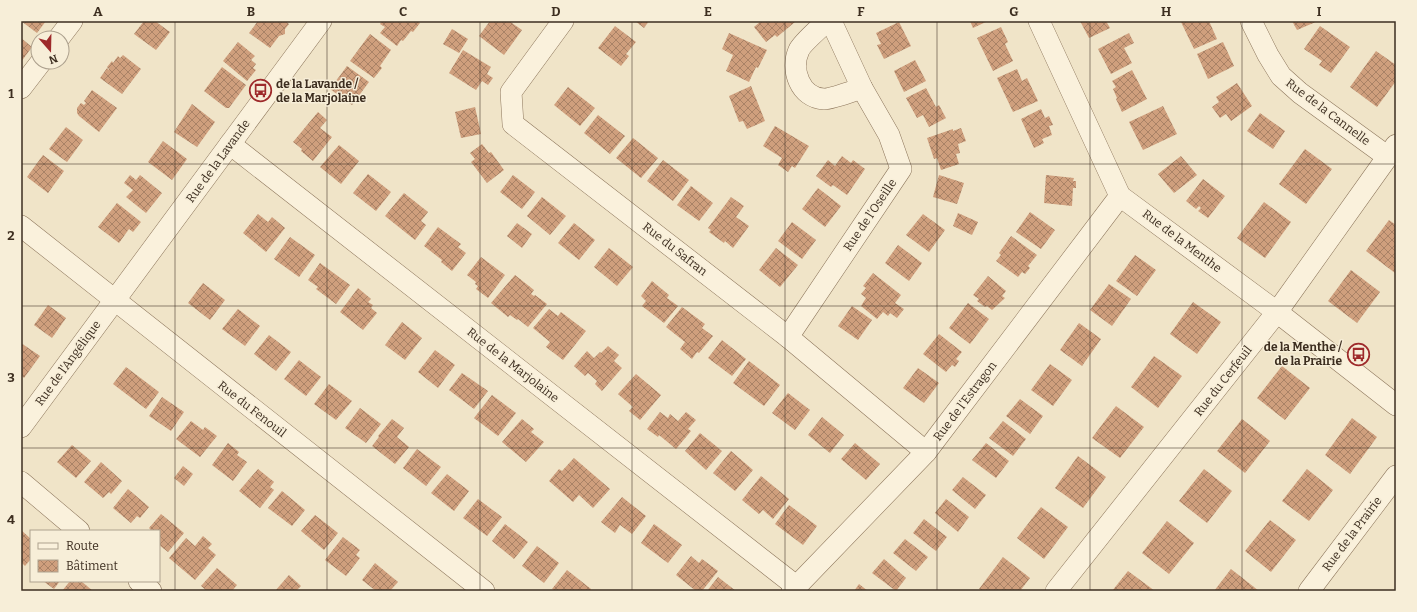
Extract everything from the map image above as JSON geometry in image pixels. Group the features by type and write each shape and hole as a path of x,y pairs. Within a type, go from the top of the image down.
{"street":[{"path":"65,30 72,21"},
{"name":"Rue de la Lavande","path":"115,300 321,21"},
{"name":"Rue du Safran","path":"563,21 511,92 513,124 788,336 926,452"},
{"path":"827,21 799,49 795,66 800,84 810,96 824,99 862,88"},
{"name":"Rue de l'Oseille","path":"788,336 901,169 889,135 862,88 831,21"},
{"name":"Rue de la Menthe","path":"1039,21 1120,196 1277,312 1396,405"},
{"name":"Rue de la Cannelle","path":"1251,21 1268,55 1281,76 1300,93 1392,151"},
{"path":"21,88 35,70"},
{"name":"Rue de la Marjolaine","path":"230,144 794,589"},
{"name":"Rue du Cerfeuil","path":"1056,591 1277,312 1392,151"},
{"name":"Rue de l'Estragon","path":"794,589 926,452 1120,196"},
{"name":"Rue du Fenouil","path":"21,226 484,591"},
{"name":"Rue de l'Angélique","path":"21,427 115,300"},
{"name":"Rue de la Prairie","path":"1309,591 1396,476"},
{"path":"21,482 79,530"},
{"path":"140,582 151,591"}],"building":[{"path":"21,21 46,21 39,30 33,30"},
{"path":"144,21 155,21 170,32 156,50 134,34"},
{"path":"258,21 285,21 289,24 285,29 285,34 279,36 270,48 249,33"},
{"path":"382,21 417,21 420,23 403,41 401,40 397,46 380,33 385,27 380,24"},
{"path":"490,21 509,21 522,30 504,55 479,36"},
{"path":"635,21 649,21 644,28"},
{"path":"761,21 795,22 777,37 775,35 766,42 754,27"},
{"path":"970,21 988,21 973,28"},
{"path":"1080,21 1106,21 1110,28 1089,38"},
{"path":"1209,21 1217,39 1194,49 1181,22"},
{"path":"1292,21 1318,21 1297,30"},
{"path":"899,22 911,46 884,59 877,45 881,44 876,33"},
{"path":"615,26 636,42 626,54 629,56 621,66 598,48"},
{"path":"1320,26 1350,47 1331,73 1319,65 1322,61 1304,49"},
{"path":"1001,27 1008,42 1005,44 1013,61 993,71 977,38"},
{"path":"452,29 468,39 459,53 443,44"},
{"path":"729,33 767,50 758,68 756,67 749,82 726,71 733,55 722,49"},
{"path":"1129,33 1134,43 1124,48 1132,63 1111,74 1098,49"},
{"path":"370,34 391,50 380,66 382,68 374,78 350,61"},
{"path":"21,38 30,45 30,50 21,62"},
{"path":"238,42 255,56 251,60 256,64 253,68 256,70 247,81 223,61"},
{"path":"1223,42 1234,66 1208,79 1197,54"},
{"path":"463,50 491,67 487,74 493,78 488,85 482,81 476,90 449,73"},
{"path":"1376,51 1396,65 1396,81 1377,107 1350,87"},
{"path":"123,55 141,69 122,94 100,78 107,68 109,70 107,67 112,61 113,63 118,56 120,58"},
{"path":"915,60 926,81 904,92 894,71"},
{"path":"347,66 369,82 352,105 330,89"},
{"path":"222,67 246,85 229,108 226,108 204,91"},
{"path":"1017,69 1022,81 1027,78 1038,101 1013,112 997,78"},
{"path":"1132,70 1147,99 1122,112 1113,89 1116,87 1112,81"},
{"path":"1237,83 1252,106 1231,121 1226,114 1220,118 1212,107 1219,102 1216,97"},
{"path":"751,86 765,121 747,129 743,121 739,122 729,96"},
{"path":"568,87 595,108 580,126 554,105"},
{"path":"926,88 936,107 939,105 946,118 929,127 923,115 917,118 906,98"},
{"path":"92,90 117,108 99,132 77,113 77,108 81,103 84,105 86,103 84,101"},
{"path":"192,104 215,122 197,147 174,132"},
{"path":"1163,106 1177,134 1143,150 1129,122"},
{"path":"475,107 481,134 461,138 455,112"},
{"path":"1041,109 1045,118 1049,116 1053,125 1049,126 1052,135 1042,139 1044,143 1034,148 1021,119"},
{"path":"318,112 327,120 320,128 332,137 313,161 293,142"},
{"path":"1260,113 1285,131 1273,149 1247,131"},
{"path":"598,115 625,136 610,154 584,133"},
{"path":"775,126 809,146 795,168 792,166 788,172 778,165 782,158 763,146"},
{"path":"66,127 83,140 67,162 49,149"},
{"path":"961,128 966,141 958,144 960,153 956,154 959,164 941,170 937,158 934,159 927,138 953,129 953,131"},
{"path":"633,138 658,158 641,178 616,158"},
{"path":"163,141 187,159 172,180 148,162"},
{"path":"482,144 489,153 491,152 504,170 487,183 471,162 475,159 470,153"},
{"path":"339,145 359,161 341,184 320,167"},
{"path":"1305,149 1332,169 1306,204 1279,184"},
{"path":"43,155 64,171 48,193 27,177"},
{"path":"842,156 851,163 853,160 865,169 847,195 833,185 831,187 816,176 828,160 835,166"},
{"path":"1181,156 1197,175 1174,193 1158,174"},
{"path":"663,160 689,180 673,201 647,181"},
{"path":"368,174 391,192 376,211 353,193"},
{"path":"130,175 136,180 140,175 162,193 146,213 126,197 133,190 124,183"},
{"path":"513,175 535,192 522,209 500,192"},
{"path":"939,175 964,183 957,204 933,197"},
{"path":"1046,175 1074,178 1073,181 1076,181 1076,188 1073,188 1072,206 1044,203"},
{"path":"1203,179 1225,196 1208,218 1198,211 1201,208 1199,206 1196,209 1186,201"},
{"path":"691,186 713,203 699,221 677,205"},
{"path":"818,188 841,206 825,227 802,209"},
{"path":"404,193 428,212 421,221 426,225 415,240 385,216"},
{"path":"542,197 566,216 550,235 527,216"},
{"path":"731,197 744,206 736,217 749,226 733,248 725,241 724,243 709,232 711,230 708,228"},
{"path":"1264,202 1291,222 1265,258 1237,238"},
{"path":"117,203 141,222 133,232 129,229 119,243 98,227"},
{"path":"1030,212 1055,230 1041,249 1016,232"},
{"path":"958,213 978,222 972,235 953,226"},
{"path":"258,214 268,222 272,217 285,228 266,252 243,233"},
{"path":"923,214 945,230 929,252 906,235"},
{"path":"1389,220 1396,225 1395,273 1366,251"},
{"path":"792,222 816,240 802,259 778,241"},
{"path":"517,223 532,234 522,248 507,236"},
{"path":"574,223 595,240 579,260 558,243"},
{"path":"438,227 461,244 458,247 466,253 452,271 441,262 442,260 424,246"},
{"path":"1011,236 1037,255 1028,266 1030,268 1025,274 1022,272 1018,277 996,261 1001,255 999,253"},
{"path":"290,237 315,255 299,277 274,259"},
{"path":"898,245 922,263 909,281 885,263"},
{"path":"609,248 633,267 617,286 594,267"},
{"path":"776,248 798,265 780,287 759,270"},
{"path":"1135,255 1156,270 1137,296 1116,281"},
{"path":"481,257 505,275 488,298 476,289 478,286 475,284 476,282 467,275"},
{"path":"320,263 350,285 336,304 316,289 318,287 308,280"},
{"path":"1351,270 1380,292 1357,323 1328,301"},
{"path":"873,273 901,295 895,303 904,309 897,318 890,313 888,316 883,312 877,319 861,306 866,298 861,294 866,288 863,286"},
{"path":"515,275 534,290 531,294 534,296 535,295 547,304 528,327 510,315 508,317 491,303"},
{"path":"988,276 1006,291 1002,296 1005,298 992,310 977,301 979,299 973,295"},
{"path":"652,281 669,295 667,298 678,306 664,323 642,306 646,301 641,296"},
{"path":"203,283 225,300 210,320 188,303"},
{"path":"1109,284 1131,299 1112,326 1090,310"},
{"path":"358,288 371,299 368,302 373,305 371,308 377,313 363,330 340,312"},
{"path":"1193,302 1221,322 1197,354 1170,334"},
{"path":"968,303 989,319 970,344 949,328"},
{"path":"48,305 66,318 52,338 34,325"},
{"path":"852,306 872,320 858,340 838,326"},
{"path":"682,307 705,324 702,328 713,336 692,359 680,349 685,342 666,327"},
{"path":"238,309 260,326 245,346 222,329"},
{"path":"549,309 558,316 561,312 586,331 563,360 546,347 550,342 533,328"},
{"path":"402,322 422,338 405,360 385,345"},
{"path":"1079,323 1101,339 1082,366 1060,350"},
{"path":"939,334 962,352 956,359 959,361 955,367 952,365 946,372 923,354"},
{"path":"269,335 291,352 276,371 254,354"},
{"path":"722,340 746,359 732,376 708,358"},
{"path":"21,343 40,356 24,378 21,375"},
{"path":"608,346 619,355 614,361 622,368 602,391 595,384 597,381 588,373 585,376 574,366 587,351 594,358"},
{"path":"435,350 455,365 438,388 418,372"},
{"path":"1154,356 1182,376 1158,408 1131,387"},
{"path":"299,360 321,377 306,396 284,379"},
{"path":"749,361 780,385 764,406 733,383"},
{"path":"1050,364 1072,380 1053,406 1031,390"},
{"path":"1282,366 1310,388 1285,420 1257,398"},
{"path":"126,367 159,392 146,409 113,384"},
{"path":"918,368 939,383 924,403 903,388"},
{"path":"462,373 488,391 474,409 449,390"},
{"path":"636,374 661,395 640,420 629,411 633,407 618,394"},
{"path":"329,384 352,401 336,420 314,404"},
{"path":"788,393 810,410 795,430 772,413"},
{"path":"492,395 516,413 498,436 474,418"},
{"path":"162,397 184,412 171,431 149,416"},
{"path":"1020,399 1043,416 1030,434 1006,416"},
{"path":"1116,406 1144,427 1120,458 1092,438"},
{"path":"360,408 381,424 366,443 345,428"},
{"path":"660,412 668,418 670,414 678,421 686,412 696,420 688,429 691,431 676,449 659,435 658,437 647,429"},
{"path":"822,417 844,435 830,453 808,435"},
{"path":"1352,418 1377,437 1350,474 1325,455"},
{"path":"392,419 404,428 397,437 409,447 395,464 372,446"},
{"path":"522,419 534,429 531,432 544,442 526,462 502,442"},
{"path":"1242,419 1270,441 1245,473 1217,451"},
{"path":"191,421 203,430 205,427 217,436 200,457 176,439"},
{"path":"1003,421 1026,439 1013,456 989,438"},
{"path":"700,433 722,451 706,470 685,451"},
{"path":"228,443 239,452 237,455 247,462 233,481 212,465"},
{"path":"855,443 880,464 866,480 841,459"},
{"path":"986,443 1009,461 996,478 972,460"},
{"path":"72,445 91,461 76,478 57,462"},
{"path":"417,449 441,467 426,486 403,468"},
{"path":"731,451 753,470 735,491 713,473"},
{"path":"1078,456 1106,477 1083,508 1055,488"},
{"path":"574,458 610,489 593,508 579,495 573,502 549,481 559,469 562,471"},
{"path":"101,462 122,481 111,494 109,492 103,498 84,482"},
{"path":"183,466 193,474 184,486 174,478"},
{"path":"258,469 274,482 270,487 274,490 260,508 239,491"},
{"path":"1204,469 1232,491 1207,523 1179,501"},
{"path":"1307,469 1333,490 1309,521 1282,501"},
{"path":"447,474 469,491 454,511 431,493"},
{"path":"761,476 789,499 773,519 763,510 759,514 742,500"},
{"path":"963,477 986,495 975,509 952,490"},
{"path":"128,489 149,507 140,518 137,516 131,523 113,508"},
{"path":"282,491 305,510 292,526 268,508"},
{"path":"622,497 646,516 632,534 620,525 615,533 601,522"},
{"path":"478,499 502,517 487,536 463,518"},
{"path":"946,499 969,517 958,532 935,513"},
{"path":"789,505 817,526 803,545 775,524"},
{"path":"1041,507 1068,527 1044,559 1017,538"},
{"path":"161,514 184,533 168,552 160,546 160,530 151,530 149,528"},
{"path":"315,515 338,533 324,550 301,531"},
{"path":"924,519 947,537 936,551 913,533"},
{"path":"1270,520 1296,540 1271,572 1245,551"},
{"path":"1167,521 1194,543 1169,574 1142,553"},
{"path":"505,524 528,542 514,559 492,541"},
{"path":"654,524 682,545 668,563 641,543"},
{"path":"21,530 30,538 30,560 25,566 21,562"},
{"path":"203,536 212,544 208,548 216,555 195,580 169,558 186,538 195,546"},
{"path":"343,537 360,550 356,555 360,558 346,576 325,560"},
{"path":"905,539 928,557 916,571 893,553"},
{"path":"537,546 559,563 544,583 522,566"},
{"path":"691,556 699,563 702,559 718,571 702,591 696,591 676,575"},
{"path":"1003,557 1030,578 1020,591 982,591 979,589"},
{"path":"884,559 906,578 896,591 872,573"},
{"path":"375,563 398,582 390,591 376,591 362,580"},
{"path":"217,568 237,585 232,591 207,591 201,586"},
{"path":"1231,569 1259,591 1214,591"},
{"path":"567,570 591,589 590,591 555,591 552,589"},
{"path":"1128,571 1155,591 1112,591"},
{"path":"289,575 301,586 296,591 275,591"},
{"path":"718,577 736,591 707,591"},
{"path":"44,582 59,582 54,589"},
{"path":"69,582 82,582 93,591 62,591"},
{"path":"859,584 868,591 854,591"}],"place":[{"name":"de la Lavande / de la Marjolaine","path":"260,91"},
{"name":"de la Menthe / de la Prairie","path":"1358,354"}]}
